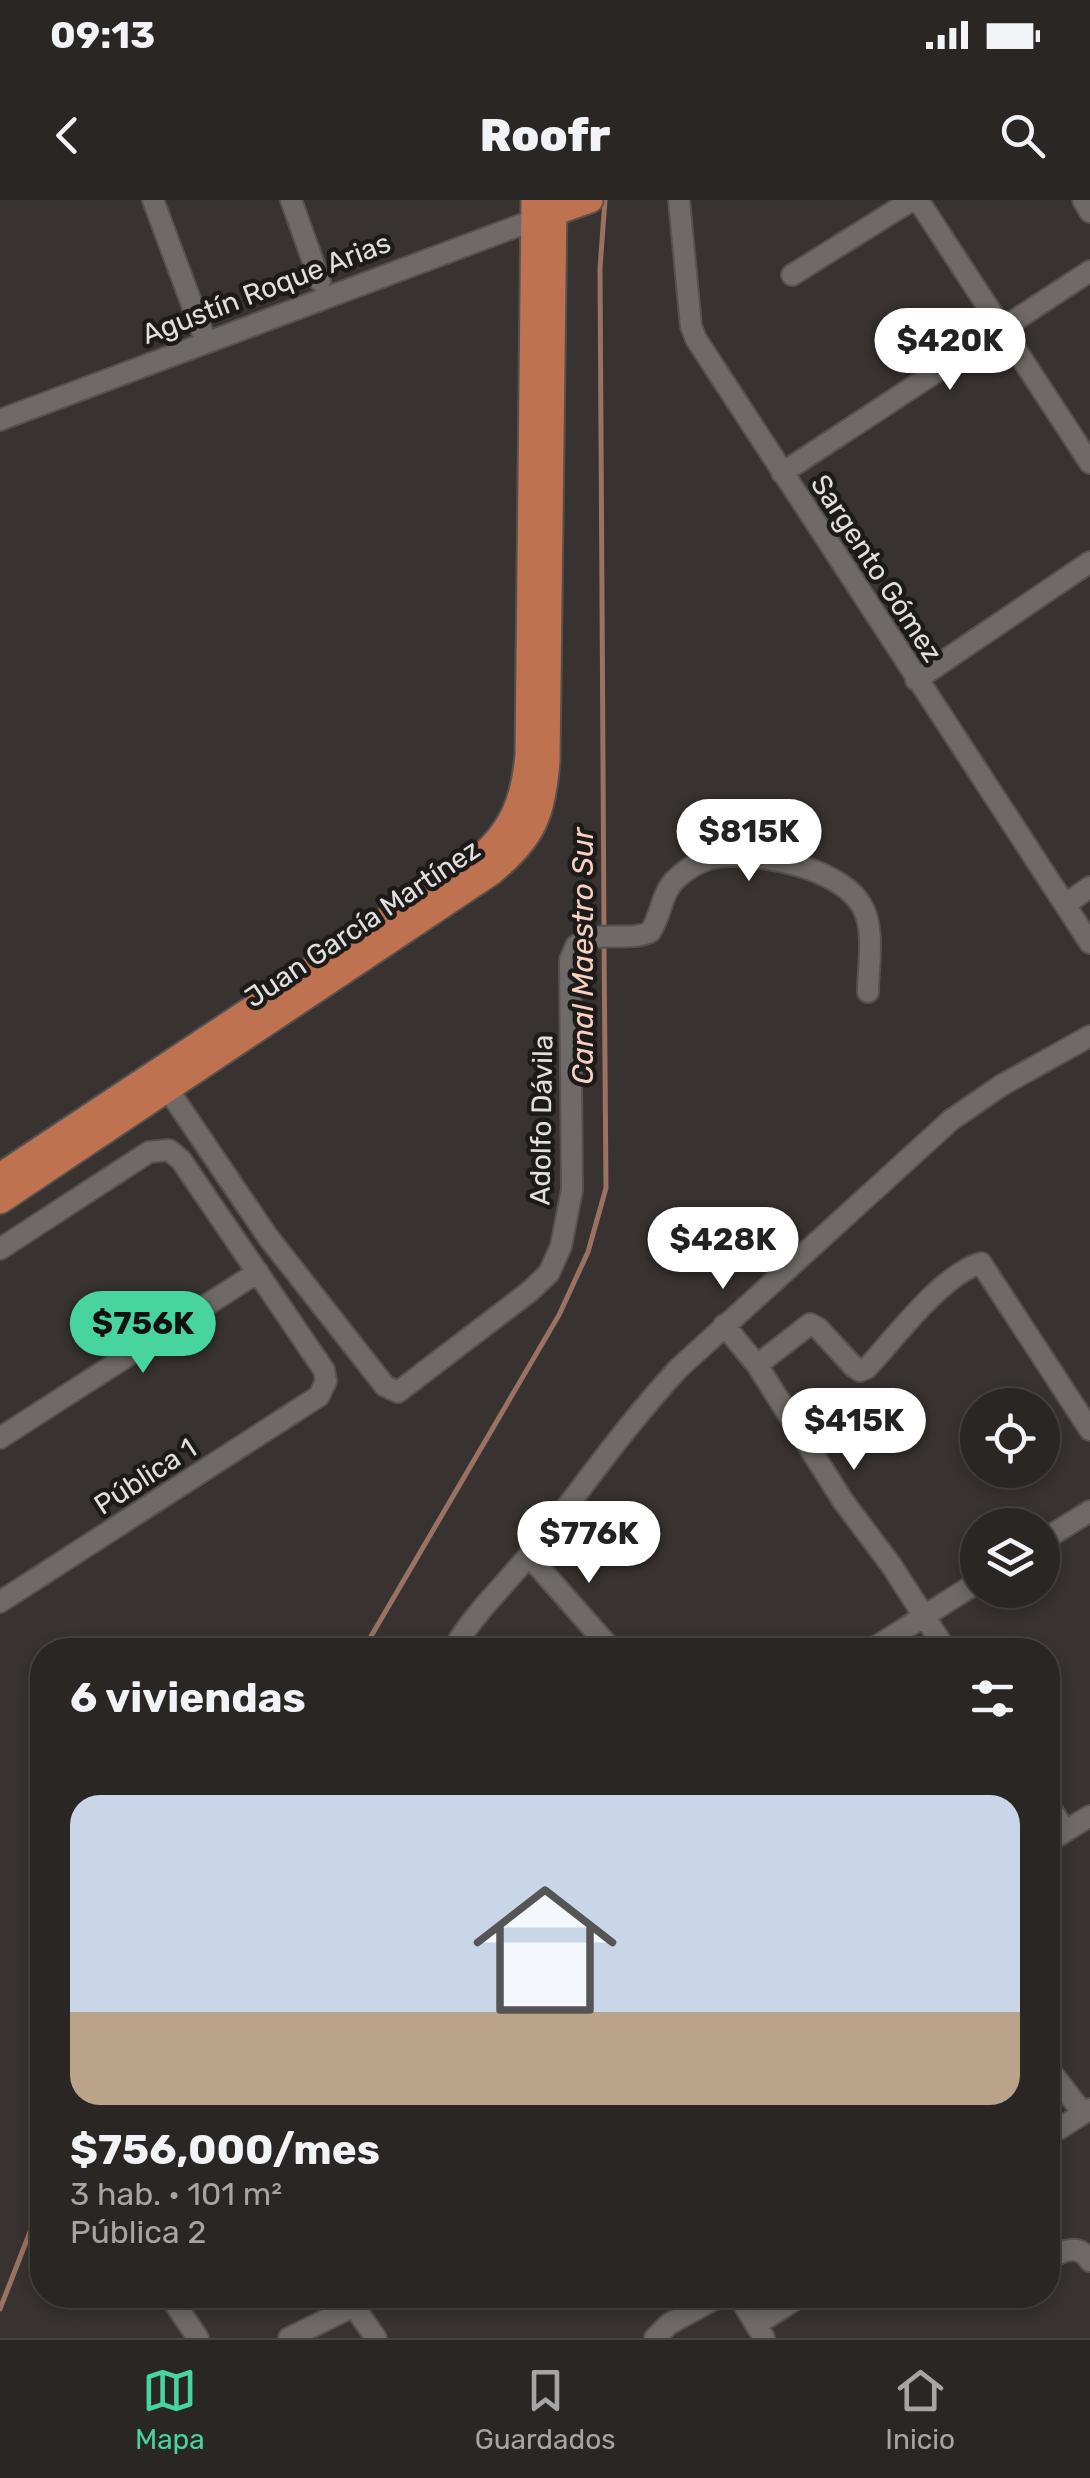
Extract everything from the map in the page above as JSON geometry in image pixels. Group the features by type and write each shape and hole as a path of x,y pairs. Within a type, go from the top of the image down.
{"main road":[{"path":"544,208 590,200"},
{"name":"Juan García Martínez","path":"0,1201 492,872 534,828 544,797 547,761 544,208"},
{"name":"Juan García Martínez","path":"0,1176 478,860 514,819 528,755 544,208"}],"street":[{"path":"153,200 206,342"},
{"path":"291,200 320,281"},
{"name":"Sargento Gómez","path":"679,200 691,326 696,339 1090,943"},
{"path":"792,275 915,200 1090,463"},
{"path":"1083,200 1090,212"},
{"name":"Agustín Roque Arias","path":"0,420 544,208"},
{"path":"782,473 1090,270"},
{"path":"916,680 1090,562"},
{"name":"Adolfo Dávila","path":"168,1091 268,1238 385,1386 398,1392 529,1292 549,1273 561,1246 572,1190 570,960 576,946 606,935 641,936 650,932 668,888 696,865 715,858 735,857 786,863 832,878 850,890 864,910 869,928 868,992"},
{"path":"1066,904 1090,887"},
{"path":"461,1638 638,1414 724,1325 951,1120 1002,1085 1090,1036"},
{"path":"0,1249 141,1156 163,1148 181,1160 258,1272 0,1438"},
{"path":"757,1365 810,1324 854,1367 860,1371 867,1368 945,1285 971,1266 982,1263 1090,1430"},
{"name":"Pública 1","path":"0,1602 319,1396 326,1381 324,1370 258,1272"},
{"path":"724,1325 757,1365 842,1501 938,1638"},
{"path":"1060,1530 1090,1511"},
{"path":"528,1556 601,1638"},
{"path":"890,1638 960,1593"},
{"path":"1060,1834 1090,1816"},
{"path":"1060,2082 1086,2111 1060,2128"},
{"path":"1060,2252 1075,2249 1090,2261"},
{"path":"178,2308 198,2338"},
{"path":"289,2338 338,2308"},
{"path":"355,2308 376,2338"},
{"path":"655,2338 669,2324 698,2308"},
{"path":"746,2308 760,2332 787,2308"}],"waterway":[{"name":"Canal Maestro Sur","path":"604,929 600,268 605,200"},
{"name":"Canal Maestro Sur","path":"370,1638 559,1315 588,1252 606,1188 604,940"},
{"name":"Canal Maestro Sur","path":"0,2309 30,2232"}]}
